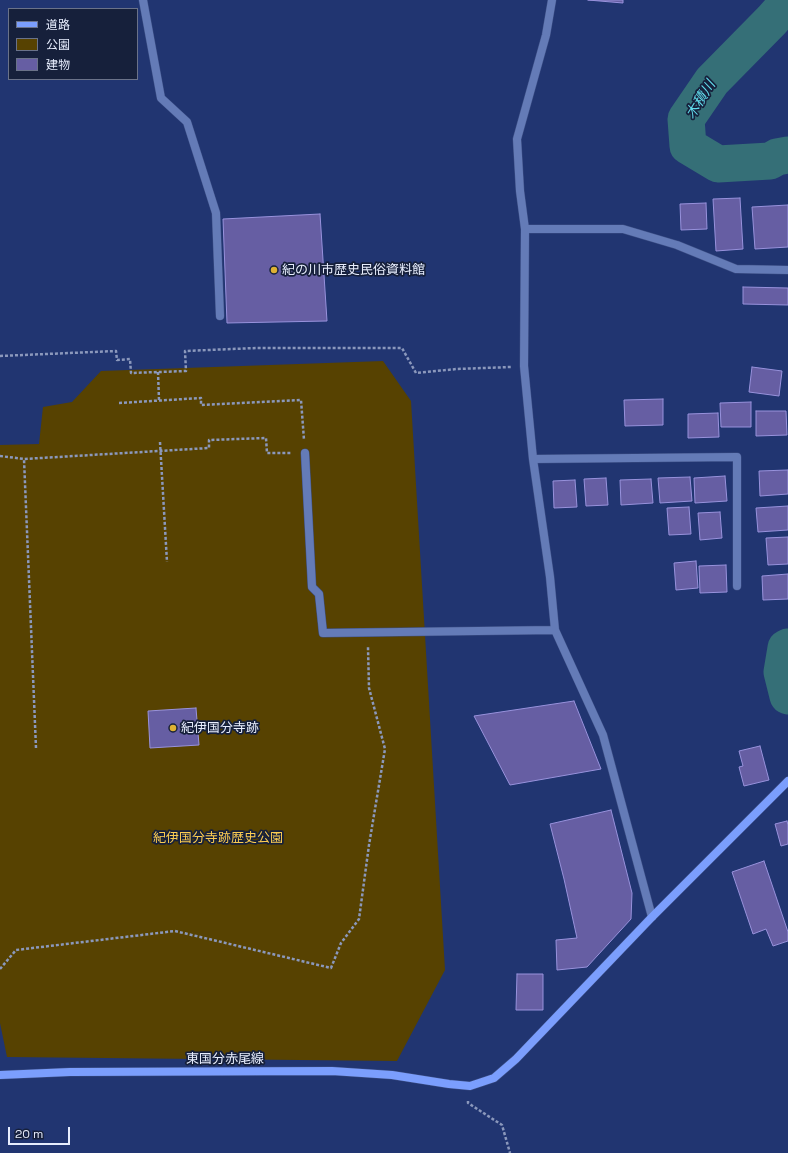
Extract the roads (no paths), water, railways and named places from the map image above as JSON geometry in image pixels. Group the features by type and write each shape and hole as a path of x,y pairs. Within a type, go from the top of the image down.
{"street":[{"path":"143,0 161,98 187,122 216,212 220,316"},
{"path":"552,0 546,35 517,139 520,191 525,229 524,366 533,459 550,577 555,630 603,735 652,917"},
{"path":"525,229 623,229 677,245 736,269 788,270"},
{"path":"305,453 312,588 319,594 323,633 555,630"},
{"path":"533,459 737,457 737,586"},
{"name":"東国分赤尾線","path":"0,1075 70,1072 332,1071 392,1075 470,1086 494,1078 521,1053 652,917 788,781"}],"waterway":[{"name":"木積川","path":"788,2 712,81 686,119 688,146 718,164 770,161 777,157 788,155"},
{"name":"木積川","path":"788,647 786,648 782,672 788,696"}],"place":[{"name":"紀の川市歴史民俗資料館","path":"274,270"},
{"name":"紀伊国分寺跡","path":"173,728"}],"park label":[{"name":"紀伊国分寺跡歴史公園","path":"218,838"}]}
